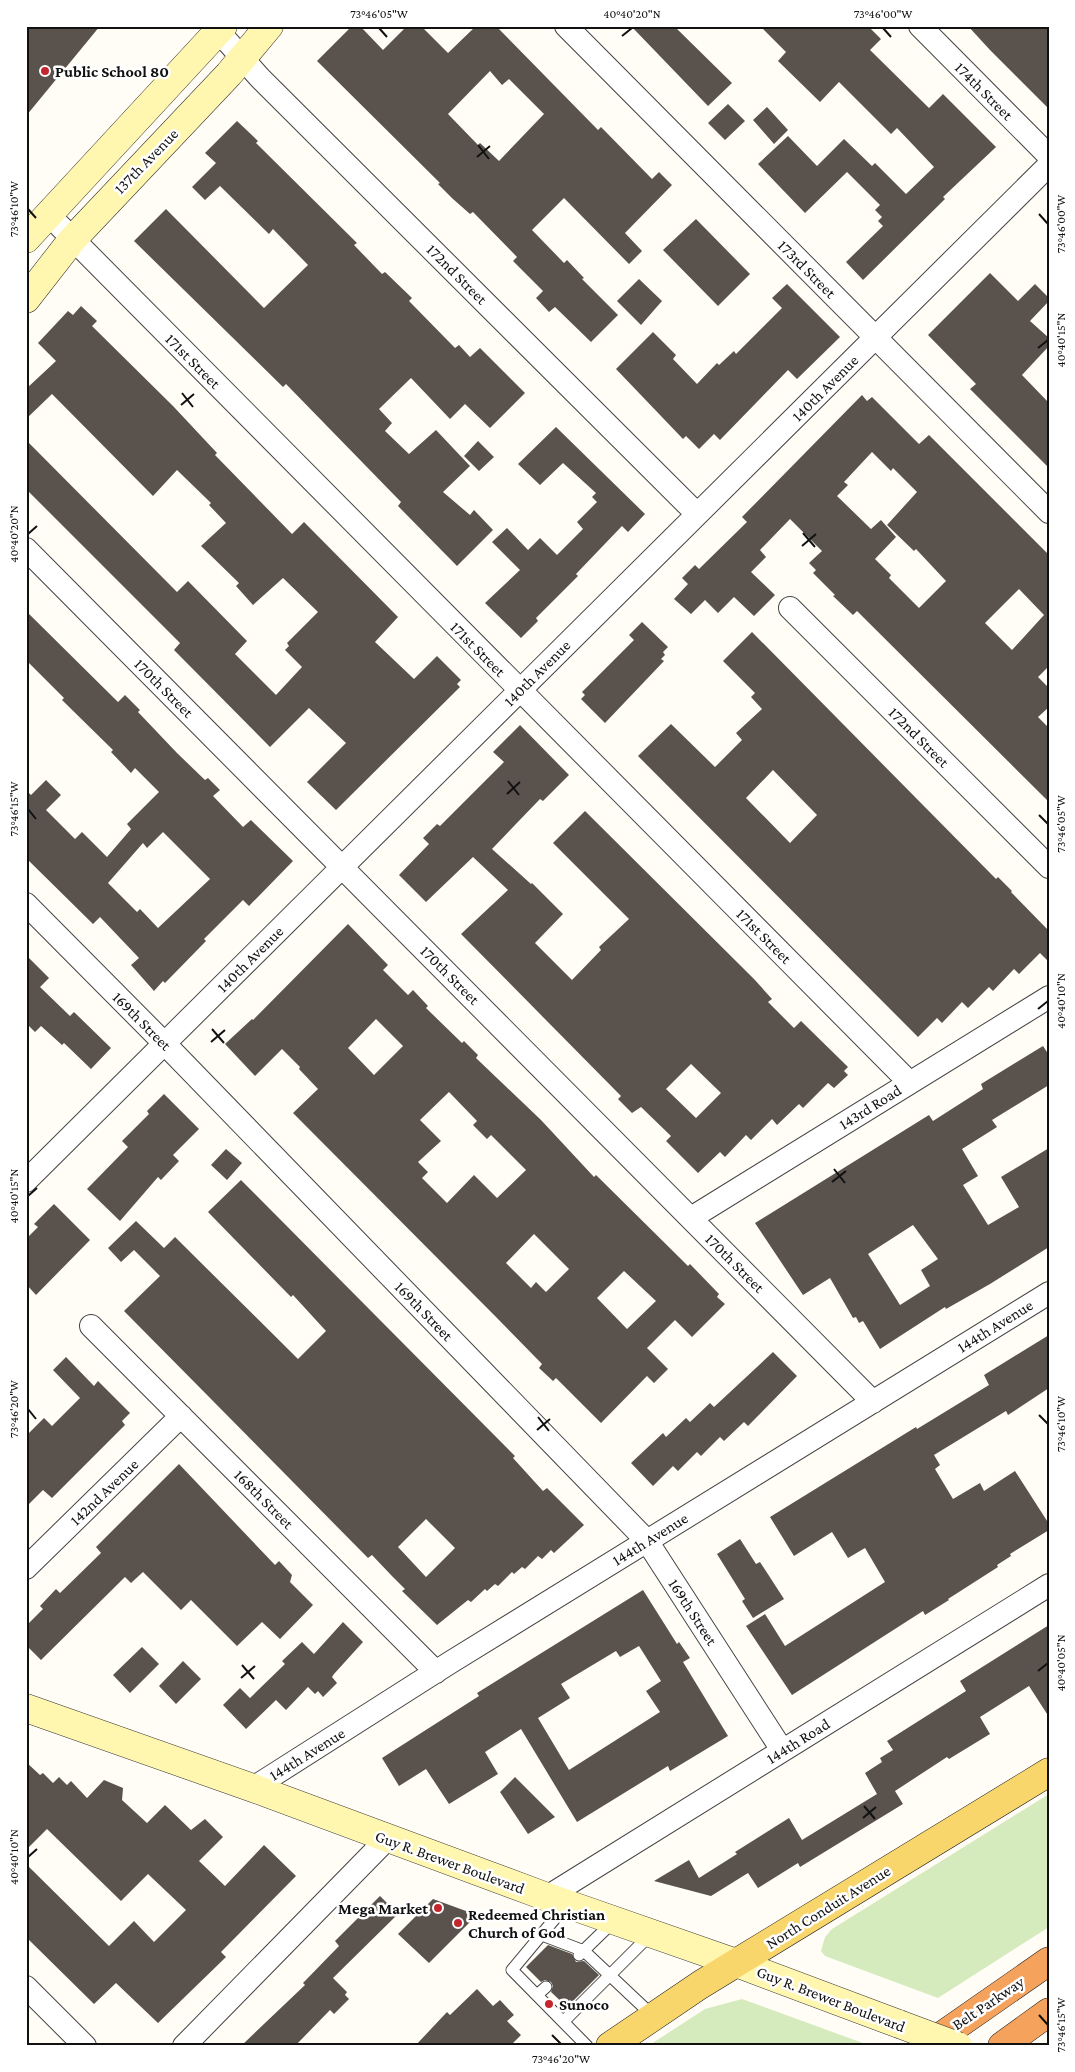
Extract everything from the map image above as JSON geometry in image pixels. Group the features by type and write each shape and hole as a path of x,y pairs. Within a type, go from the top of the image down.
{"highway":[{"name":"Belt Parkway","path":"927,2046 1049,1962"},
{"path":"1002,2046 1049,2012"}],"main road":[{"name":"137th Avenue","path":"26,299 72,240 242,59 269,26"},
{"path":"26,239 221,29"},
{"name":"Guy R. Brewer Boulevard","path":"26,1708 253,1788 387,1839 614,1921 736,1963 958,2046"},
{"name":"North Conduit Avenue","path":"610,2046 736,1963 775,1941 1049,1772"}],"street":[{"name":"173rd Street","path":"566,26 1049,512"},
{"name":"174th Street","path":"920,26 1049,156"},
{"name":"172nd Street","path":"221,29 242,59 697,514"},
{"name":"140th Avenue","path":"26,1182 1049,165"},
{"name":"171st Street","path":"48,214 910,1082"},
{"name":"170th Street","path":"26,549 873,1402"},
{"name":"172nd Street","path":"790,608 1049,868"},
{"name":"169th Street","path":"26,904 165,1044 647,1541 782,1750"},
{"name":"143rd Road","path":"691,1218 1049,997"},
{"name":"144th Avenue","path":"253,1788 436,1672 1049,1293"},
{"name":"168th Street","path":"91,1326 436,1672"},
{"name":"142nd Avenue","path":"26,1568 181,1416"},
{"name":"144th Road","path":"557,1900 782,1750 1049,1585"},
{"path":"184,2046 387,1839"},
{"path":"26,1987 85,2046"}],"lane":[{"path":"557,1900 542,1935 512,1970 587,2046"},
{"path":"582,1953 614,1921"},
{"path":"564,2021 651,1934"},
{"path":"542,1935 582,1953 611,1975 653,2016"},
{"path":"537,1996 546,1987"}],"green space":[{"path":"1049,1794 1049,1927 938,1998 825,1956 821,1951 825,1937 832,1929"},
{"path":"742,1999 871,2046 648,2046 705,2009"}],"building":[{"name":"Public School 80","path":"26,26 100,26 26,116"},
{"path":"352,26 360,26 383,50 407,26 421,26 448,53 476,26 496,26 598,130 601,127 652,179 659,172 672,185 625,233 642,251 629,264 564,198 532,230 564,263 567,260 584,278 582,279 618,315 591,342 555,307 549,312 536,298 543,291 513,261 517,257 473,212 470,214 453,199 438,184 440,183 317,61","holes":["490,71 502,85 509,79 544,114 499,161 480,143 478,145 448,114"]},
{"path":"631,26 674,26 732,83 708,106"},
{"path":"760,26 868,26 881,39 870,50 929,108 943,94 996,147 943,197 945,199 863,280 846,262 883,226 878,221 882,217 875,210 880,205 847,172 805,213 758,164 788,136 817,166 844,139 872,166 875,163 906,194 934,167 897,128 891,134 839,82 820,102 778,61 786,52"},
{"path":"968,26 1049,26 1049,109 990,50"},
{"path":"728,104 745,121 725,140 708,123"},
{"path":"767,107 788,130 774,144 753,120"},
{"path":"237,121 258,141 256,143 357,243 354,245 382,274 385,272 412,298 409,301 455,348 459,345 470,357 480,348 525,393 490,428 465,404 450,419 411,378 379,409 392,423 385,431 409,454 436,430 470,466 443,492 470,515 474,510 493,530 457,566 398,506 401,502 286,384 283,387 134,241 166,209 264,308 308,265 273,229 269,234 220,186 205,200 192,187 216,163 205,153"},
{"path":"696,219 750,274 718,306 663,250"},
{"path":"990,273 1018,301 1035,284 1049,298 1049,301 1030,321 1049,338 1049,346 1022,375 1049,403 1049,468 970,389 976,384 928,335"},
{"path":"639,279 662,301 641,325 617,301"},
{"path":"787,284 840,337 797,379 788,370 720,440 714,434 699,449 686,436 683,439 616,369 653,332 676,355 673,359 697,384 717,363 719,365 734,351 736,354 782,308 772,298"},
{"path":"81,306 97,321 92,326 173,406 217,453 215,455 292,534 304,522 398,617 375,642 414,679 437,656 461,680 457,684 460,687 336,810 307,782 346,743 309,708 270,747 174,650 180,643 26,489 26,440 177,592 188,581 247,641 235,654 276,695 302,667 285,650 289,646 287,643 318,612 283,578 253,605 236,586 239,583 201,546 226,523 209,505 211,503 177,470 153,496 52,394 26,419 26,389 56,361 38,343 68,311 73,315"},
{"path":"862,395 867,401 872,397 919,444 929,435 1049,555 1049,666 1038,677 1049,688 1049,707 1038,717 1049,728 1049,802 857,611 853,615 833,596 835,595 813,573 816,570 809,563 822,551 790,519 760,550 766,557 751,572 775,595 754,616 734,597 718,613 705,600 691,614 674,599 688,584 682,578 695,565 699,569 747,522 742,517","holes":["872,452 891,471 893,468 917,492 887,525 914,551 916,549 946,581 919,608 889,578 891,575 875,559 896,537 881,520 871,529 837,496 848,485 844,482","1019,589 1044,615 1012,650 985,623"]},
{"path":"556,427 645,514 628,532 622,526 576,574 578,576 536,618 538,621 521,638 485,603 520,570 492,542 507,528 528,550 540,538 557,555 583,529 577,522 597,502 592,497 596,493 563,463 540,485 518,464"},
{"path":"478,441 494,457 479,471 464,456"},
{"path":"26,611 118,702 125,695 140,710 138,712 177,753 205,780 208,778 220,790 213,796 243,827 251,820 293,861 249,906 243,900 204,939 206,941 165,983 163,981 154,991 131,965 139,958 100,917 93,924 26,858 26,790 31,795 46,780 61,795 46,810 75,839 82,832 107,857 131,829 127,824 159,792 135,768 131,773 111,752 113,750 62,700 64,698 26,660","holes":["163,832 210,879 158,928 140,909 137,912 108,883 143,843 147,848"]},
{"path":"642,622 668,647 663,652 665,655 661,659 664,661 605,723 581,699 585,695 582,692 634,640 629,635"},
{"path":"752,632 996,879 998,877 1012,891 1049,931 1049,962 1040,953 1019,974 1014,969 993,991 989,987 968,1008 962,1002 942,1023 937,1018 918,1037 638,756 671,724 715,767 742,740 736,733 762,709 751,697 755,693 723,661","holes":["773,770 817,815 790,843 746,798"]},
{"path":"520,725 569,775 543,801 540,799 492,849 532,883 563,914 535,943 572,980 601,950 599,947 629,919 553,843 585,811 754,979 772,999 768,1002 794,1028 801,1021 848,1067 844,1071 848,1075 834,1088 828,1083 803,1108 799,1104 777,1125 772,1119 751,1140 746,1135 725,1157 720,1152 698,1173 666,1141 671,1136 641,1107 632,1113 618,1099 621,1096 461,934 508,890 473,857 426,902 399,875 429,844 423,838 437,824 440,826 504,762 493,752","holes":["691,1064 721,1093 696,1118 666,1089"]},
{"path":"348,924 388,965 383,970 408,995 413,990 428,1006 426,1008 462,1043 464,1041 478,1055 476,1058 541,1120 594,1177 596,1175 688,1266 690,1264 719,1294 717,1297 725,1304 692,1337 675,1320 647,1348 668,1369 654,1383 647,1376 601,1423 556,1378 553,1381 539,1368 542,1364 293,1113 318,1089 299,1069 300,1067 282,1049 255,1076 225,1044 253,1020","holes":["376,1019 403,1046 374,1075 348,1048","449,1092 477,1121 473,1125 487,1139 491,1135 526,1170 497,1198 474,1175 447,1203 422,1178 428,1172 418,1162 441,1141 420,1120","534,1234 569,1269 546,1292 536,1282 531,1288 506,1263","624,1271 656,1301 627,1329 597,1298"]},
{"path":"26,955 49,978 40,987 70,1016 74,1012 111,1048 91,1069 64,1043 62,1045 41,1026 35,1032 26,1023"},
{"path":"1043,1046 1049,1055 1049,1085 992,1120 997,1127 962,1149 978,1176 963,1185 988,1225 1019,1207 1001,1177 1049,1148 1049,1247 990,1284 946,1309 945,1307 880,1349 863,1321 859,1323 856,1317 853,1318 830,1278 803,1295 755,1223 929,1115 933,1121 983,1089 981,1084","holes":["913,1225 938,1259 921,1270 930,1286 900,1305 868,1254"]},
{"path":"164,1094 199,1129 173,1155 179,1161 161,1180 158,1177 120,1221 87,1189 128,1147 122,1141 149,1114 147,1111"},
{"path":"226,1149 242,1163 227,1180 211,1165"},
{"path":"241,1180 515,1456 513,1458 543,1491 547,1488 584,1525 554,1553 551,1550 542,1559 538,1556 525,1569 522,1567 514,1574 512,1572 498,1586 495,1584 487,1591 485,1589 471,1602 468,1600 437,1625 402,1591 405,1589 372,1555 368,1558 124,1311 160,1276 134,1250 121,1262 108,1248 136,1221 164,1248 175,1237 298,1359 326,1331 293,1295 291,1297 208,1212","holes":["426,1519 455,1548 426,1577 398,1547"]},
{"path":"54,1204 90,1240 36,1295 26,1284 26,1239 38,1227 34,1224"},
{"path":"1049,1335 1049,1388 1008,1415 1006,1411 934,1455 940,1465 935,1469 953,1499 980,1483 984,1491 1015,1471 1049,1524 1049,1530 1010,1554 1011,1556 997,1565 998,1567 949,1600 925,1615 923,1611 792,1695 746,1626 765,1614 785,1646 885,1582 865,1548 848,1558 832,1532 794,1556 770,1517 916,1427 917,1429 989,1385 984,1375"},
{"path":"773,1352 797,1376 748,1426 744,1422 724,1441 720,1437 701,1456 697,1452 678,1471 673,1466 653,1486 631,1463 663,1433 666,1437 686,1418 690,1422 710,1403 714,1407"},
{"path":"66,1357 94,1386 98,1381 130,1413 122,1421 125,1425 52,1498 43,1490 26,1507 26,1436 44,1418 52,1426 80,1398 53,1370"},
{"path":"179,1464 275,1565 279,1561 292,1575 290,1582 313,1605 280,1639 262,1622 237,1646 191,1600 181,1610 143,1572 131,1583 125,1577 41,1660 26,1645 26,1626 43,1609 40,1606 56,1589 60,1593 101,1553 96,1547"},
{"path":"740,1539 756,1564 760,1562 784,1599 753,1618 742,1601 745,1599 717,1554"},
{"path":"643,1590 677,1644 679,1642 690,1658 683,1662 728,1736 670,1771 668,1766 577,1822 521,1729 485,1752 498,1774 449,1804 426,1769 399,1786 382,1758 479,1696 477,1693","holes":["639,1646 661,1681 646,1691 660,1712 569,1770 538,1718 570,1698 561,1684 616,1651 620,1657"]},
{"path":"343,1622 363,1642 334,1674 332,1677 337,1683 323,1697 318,1691 315,1694 308,1687 286,1710 276,1700 246,1729 223,1705 240,1688 250,1698 285,1664 282,1661 302,1642 314,1654"},
{"path":"1049,1625 1049,1717 1029,1686 980,1717 990,1734 949,1759 947,1757 895,1791 903,1804 800,1867 798,1863 758,1888 748,1873 711,1896 654,1881 689,1860 699,1878 737,1854 735,1852 789,1818 802,1840 877,1794 865,1773 882,1762 880,1758 893,1750 887,1741 966,1691 960,1681"},
{"path":"142,1647 159,1664 130,1693 113,1675"},
{"path":"183,1661 201,1679 176,1704 159,1686"},
{"path":"26,1762 40,1775 43,1773 53,1783 59,1777 67,1785 71,1781 87,1798 104,1780 123,1788 122,1800 147,1823 165,1805 191,1830 205,1819 223,1837 199,1861 225,1886 264,1845 296,1876 221,1952 226,1957 158,2023 116,1983 94,2004 26,1937 26,1864 109,1946 134,1921 154,1942 186,1910 148,1874 121,1901 47,1829 26,1850"},
{"path":"515,1777 555,1817 528,1834 500,1792"},
{"path":"380,1896 398,1914 333,1978 347,1992 345,1995 349,1999 334,2014 330,2010 295,2046 241,2046 305,1985 303,1983 339,1946 335,1941"},
{"path":"433,1899 477,1915 429,1963 398,1934"},
{"path":"548,1945 572,1954 576,1962 584,1961 599,1975 567,2007 551,1992 553,1986 551,1982 545,1980 541,1982 526,1967"},
{"path":"477,1989 493,2006 500,2000 514,2015 507,2021 521,2035 510,2046 415,2046 447,2012 450,2015"}],"place":[{"name":"Public School 80","path":"45,71"},
{"name":"Mega Market","path":"438,1908"},
{"name":"Redeemed Christian Church of God","path":"458,1923"},
{"name":"Sunoco","path":"549,2004"}]}
